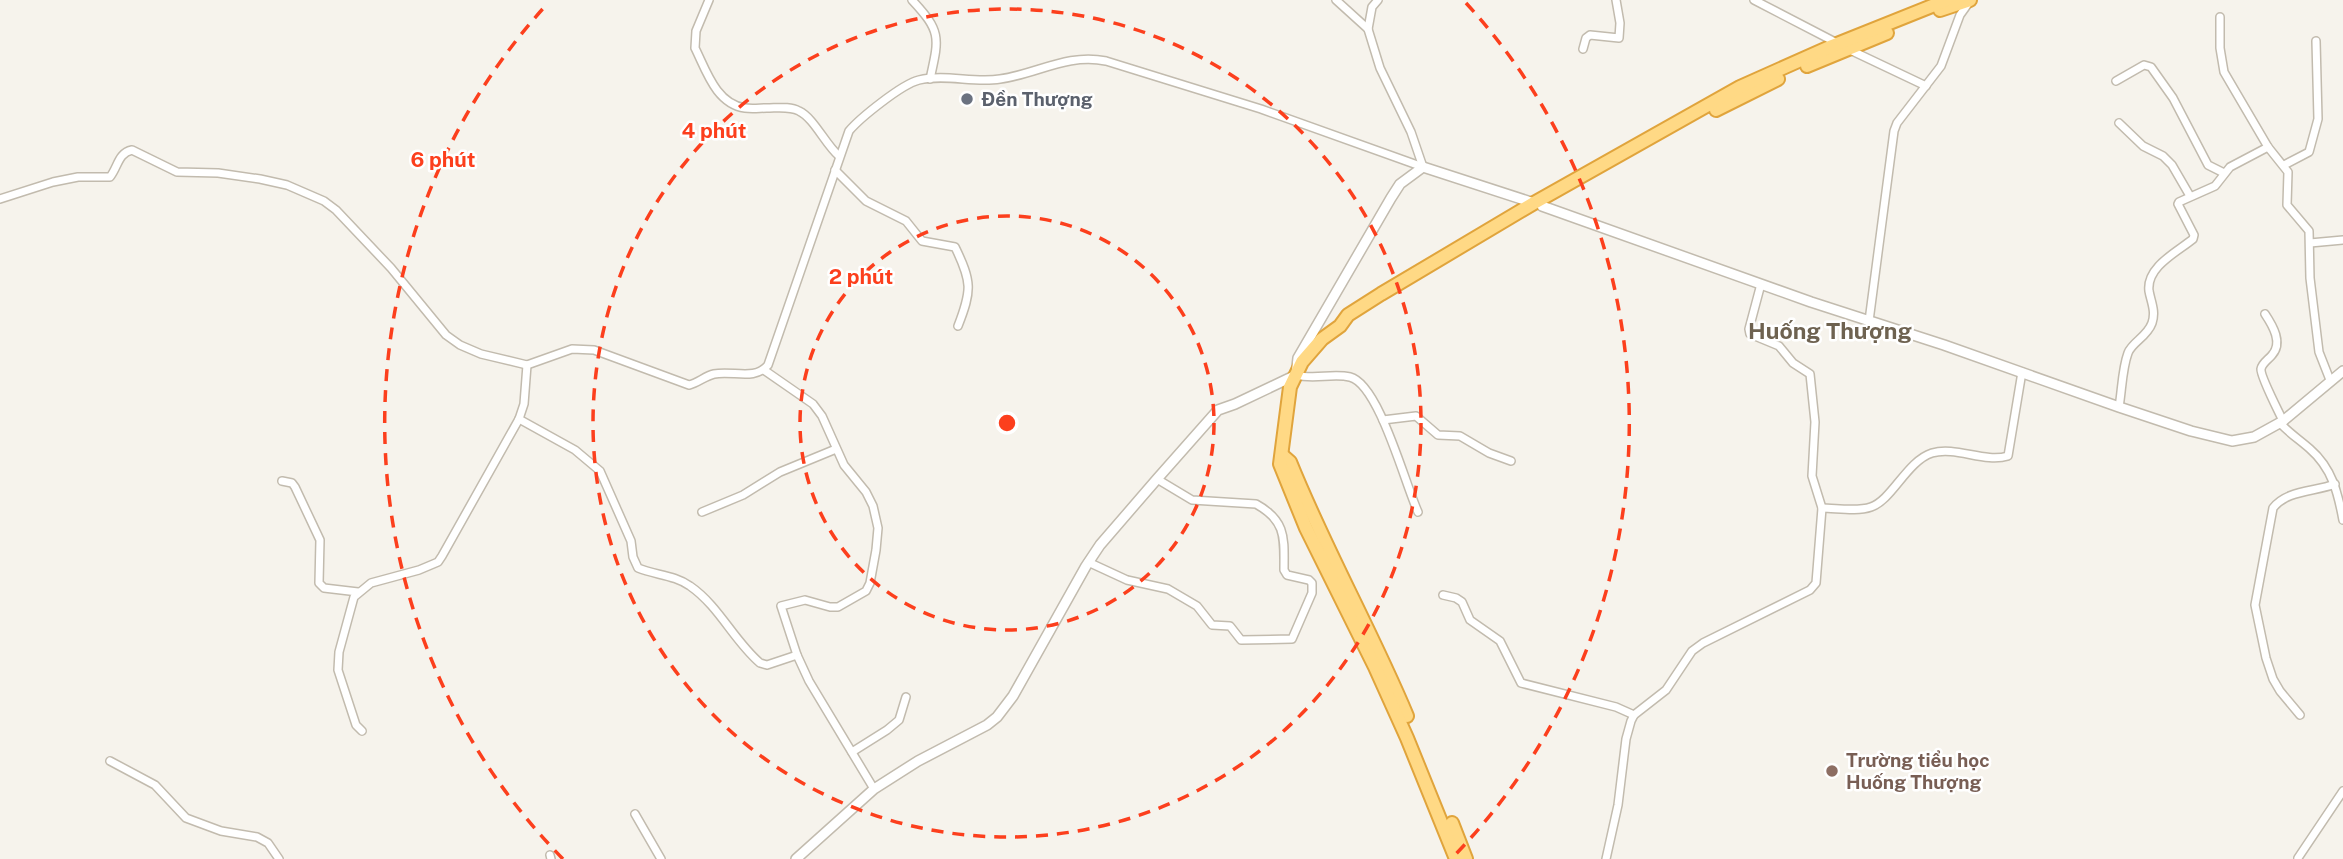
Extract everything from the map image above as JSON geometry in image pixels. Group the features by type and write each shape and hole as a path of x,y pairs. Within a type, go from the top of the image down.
{"highway":[{"path":"1456,859 1408,738 1300,512 1280,464 1290,387 1302,362 1322,339 1340,326 1352,322 1538,205 1636,150 1843,46 1947,0"},
{"path":"1843,46 1970,0"},
{"path":"1282,456 1290,462 1318,528 1355,600 1466,859"}],"street":[{"path":"709,0 694,41 715,89 723,97 745,108 790,108 799,111 807,116 828,147 839,156"},
{"path":"912,0 936,31 937,49 930,79"},
{"path":"1336,0 1368,29"},
{"path":"1378,0 1373,7 1368,29 1380,68 1411,132 1423,167"},
{"path":"1583,49 1586,38 1590,35 1619,37 1620,23 1616,0"},
{"path":"1754,0 1926,86"},
{"path":"1869,321 1891,141 1897,123 1945,59 1960,15 1970,0"},
{"path":"2220,17 2220,48 2224,72 2269,147 2284,165 2289,180 2287,205 2305,225 2311,243 2310,278 2319,352 2330,380"},
{"path":"2284,165 2309,152 2318,119 2316,41"},
{"path":"0,199 53,182 78,177 110,177 121,157 132,150 177,172 235,174 287,185 324,201 336,210 391,268 446,335 460,345 481,354 527,365 572,349 594,350 689,385 715,374 745,374 764,370 768,365 839,156 849,131 856,122 918,80 1001,79 1076,60 1098,59 1261,109 2119,407 2232,442 2254,438 2281,422 2343,371"},
{"path":"2116,81 2144,65 2151,67 2173,98 2208,165 2224,173"},
{"path":"2119,123 2143,146 2163,156 2172,165 2190,196"},
{"path":"2119,407 2129,351 2145,335 2152,323 2154,312 2149,289 2150,278 2154,270 2193,239 2194,235 2178,204 2215,186 2230,167 2269,147"},
{"path":"1296,375 1298,358 1391,198 1401,184 1423,167"},
{"path":"835,170 866,201 906,221 922,241 955,247 969,284 968,300 958,326"},
{"path":"2311,243 2343,240"},
{"path":"1606,859 1618,805 1626,739 1634,715 1666,690 1692,651 1703,643 1814,587 1822,508 1812,476 1815,422 1812,381 1810,374 1793,363 1784,349 1750,334 1761,284"},
{"path":"2265,314 2272,324 2277,346 2263,365 2262,374 2281,422 2313,452 2330,473 2338,488 2343,520"},
{"path":"362,731 356,726 338,670 339,652 354,597 371,583 438,562 519,419 524,404 527,365"},
{"path":"764,370 813,404 830,429 836,449 845,465 866,492 873,506 878,528 870,583 866,591 838,607 804,600 781,606 797,655 828,715 874,789"},
{"path":"1822,508 1864,508 1877,504 1915,464 1931,453 2008,456 2022,372"},
{"path":"800,858 874,789 918,761 987,725 997,716 1013,696 1088,562 1218,410 1296,375 1311,378 1339,376 1359,381 1366,388 1383,420 1418,512"},
{"path":"1383,420 1416,416 1438,435 1460,436 1489,453 1511,461"},
{"path":"519,419 575,450 600,471 631,541 638,568 670,577 693,588 720,614 760,663 777,662 797,655"},
{"path":"702,512 743,495 780,472 836,449"},
{"path":"1088,562 1126,580 1168,589 1197,606 1212,625 1230,626 1241,640 1292,639 1313,587 1309,580 1287,575 1284,570 1282,529 1263,507 1256,504 1192,500 1157,480"},
{"path":"282,481 292,483 295,487 318,533 321,547 319,583 324,588 358,592"},
{"path":"2300,715 2273,679 2266,658 2256,605 2273,508 2287,496 2338,488"},
{"path":"1443,595 1461,602 1470,620 1500,641 1521,683 1596,701 1634,715"},
{"path":"852,752 899,720 906,698"},
{"path":"110,761 155,785 186,818 221,831 257,837 268,843 279,859"},
{"path":"2298,858 2343,792"},
{"path":"635,814 661,859"}],"place":[{"name":"Đền Thượng","path":"967,99"},
{"name":"Trường tiểu học Huống Thượng","path":"1832,771"}],"district":[{"name":"Huống Thượng","path":"1830,331"}]}
